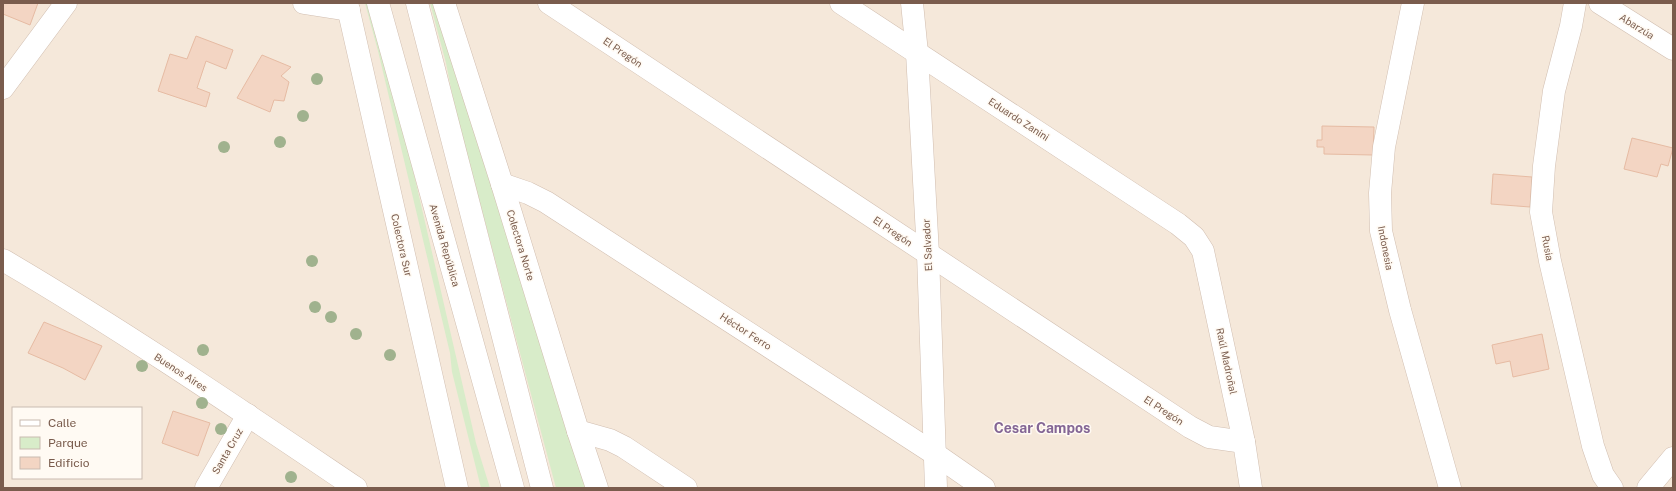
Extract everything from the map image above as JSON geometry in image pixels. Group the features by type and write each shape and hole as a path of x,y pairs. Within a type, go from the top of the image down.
{"street":[{"path":"3,88 66,3"},
{"path":"304,3 348,7"},
{"name":"Avenida República","path":"378,3 513,488"},
{"path":"417,3 542,488"},
{"name":"Colectora Norte","path":"444,3 597,488"},
{"name":"El Pregón","path":"549,3 1190,427 1209,437 1244,442"},
{"name":"Eduardo Zanini","path":"841,3 1178,224 1194,237"},
{"name":"El Salvador","path":"912,3 917,53 928,254 936,488"},
{"name":"Indonesia","path":"1413,3 1384,147 1380,193 1381,231 1400,310 1450,488"},
{"name":"Rusia","path":"1575,3 1571,26 1554,91 1544,166 1541,212 1550,260 1593,446 1603,475 1612,488"},
{"name":"Abarzúa","path":"1600,3 1673,49"},
{"name":"Colectora Sur","path":"348,7 457,488"},
{"name":"Héctor Ferro","path":"502,184 528,193 546,202 935,454 984,488"},
{"name":"Raúl Madroñal","path":"1194,237 1203,251 1244,442 1251,488"},
{"name":"Buenos Aires","path":"3,260 56,292 248,415 356,488"},
{"name":"Santa Cruz","path":"206,488 248,415"},
{"path":"578,431 610,440 624,447 686,488"},
{"path":"1648,488 1673,458"}],"shaded area":[{"path":"3,3 1673,3 1673,488 3,488"}],"green space":[{"path":"365,3 372,3 389,66 476,443 490,488 481,488 452,372 450,353 378,51"},
{"path":"430,3 436,3 586,488 556,488 455,109 446,63"}],"building":[{"path":"3,3 38,3 30,25 3,14"},
{"path":"196,36 233,50 226,69 206,61 197,88 210,93 206,107 158,91 170,54 187,59"},
{"path":"262,55 291,67 281,76 289,82 284,101 274,100 270,112 237,98"},
{"path":"1322,126 1374,127 1373,155 1324,154 1324,147 1317,147 1317,140 1322,140"},
{"path":"1632,138 1673,148 1668,166 1661,164 1657,177 1624,169"},
{"path":"1493,174 1532,177 1530,207 1491,204"},
{"path":"44,322 102,346 85,380 63,368 28,353"},
{"path":"1542,334 1549,369 1513,377 1510,361 1496,364 1492,345"},
{"path":"173,411 210,423 198,456 162,443"}],"district":[{"name":"Cesar Campos","path":"1042,428"}]}
